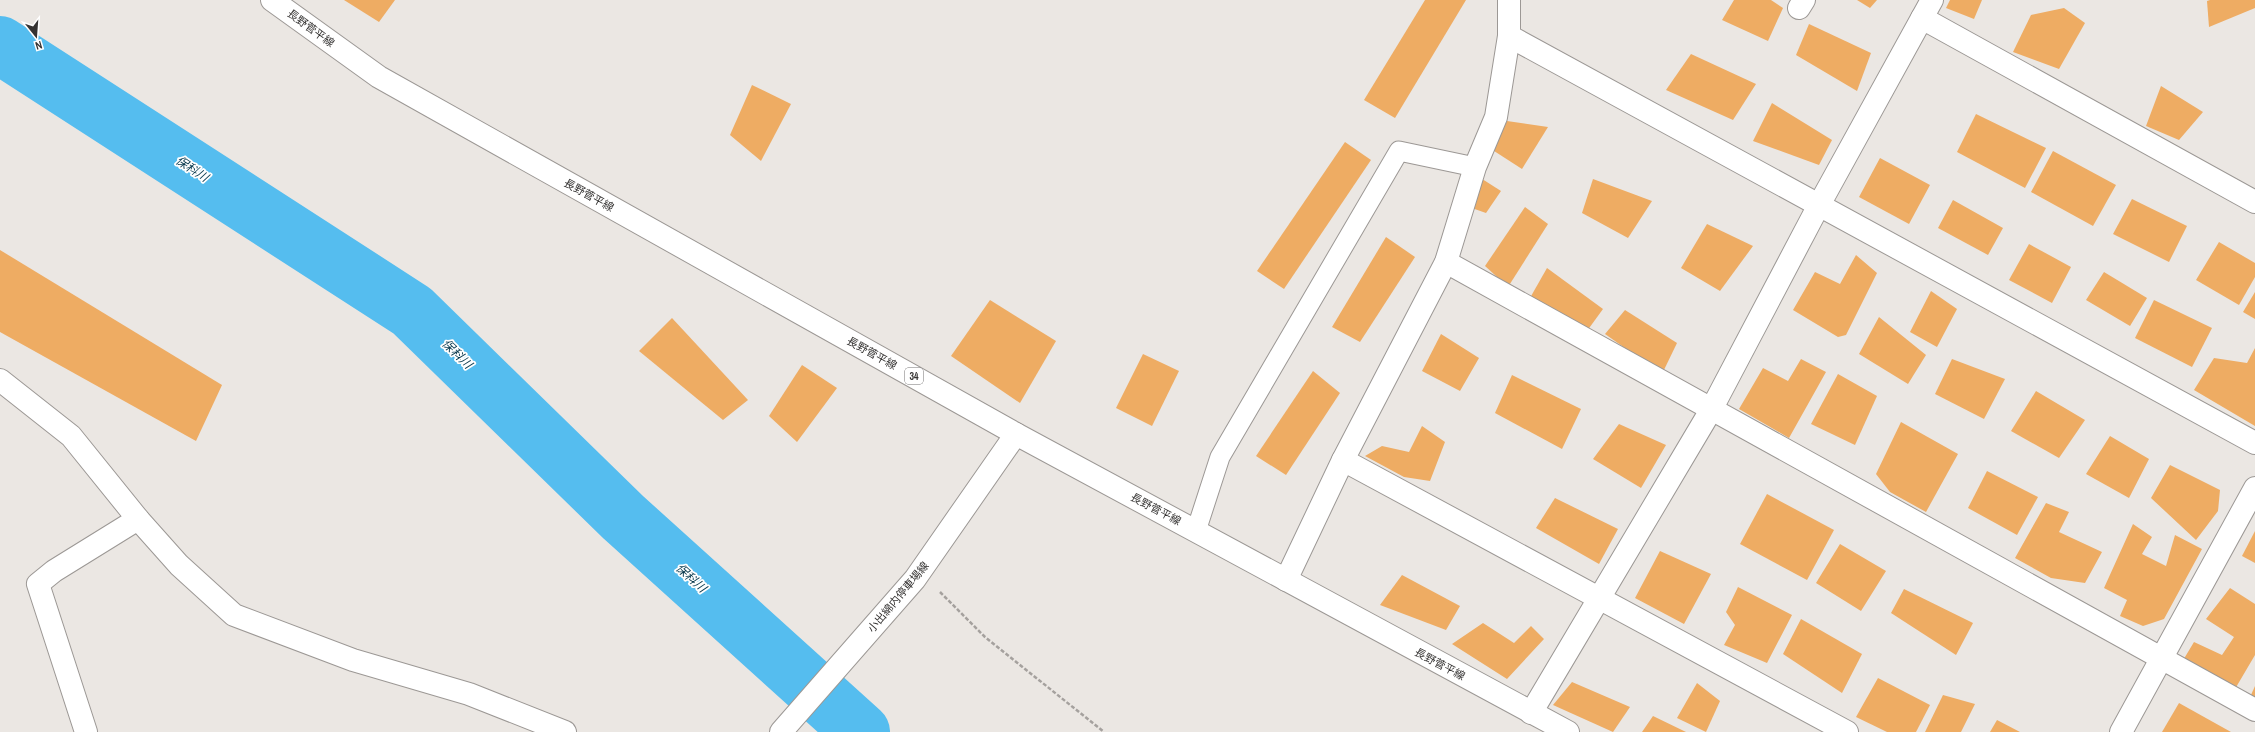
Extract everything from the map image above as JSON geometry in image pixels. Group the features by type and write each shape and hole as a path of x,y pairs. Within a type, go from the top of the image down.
{"street":[{"name":"長野菅平線","path":"272,0 379,77 1016,434 1568,732"},
{"path":"1286,580 1343,460 1446,262 1474,167 1496,117 1509,36 1509,0"},
{"path":"1531,713 1711,410 1819,205 1927,9 2255,202"},
{"path":"1509,36 2255,443"},
{"path":"1446,262 1711,410 2162,657 2255,710"},
{"path":"0,380 71,436 138,519 180,565 234,615 353,660 469,694 565,732"},
{"name":"小出綿内停車場線","path":"781,732 918,576 1016,434"},
{"path":"1343,460 1600,597 1847,732"},
{"path":"2121,732 2255,488"},
{"path":"86,732 38,584 54,571 138,519"}],"lane":[{"path":"1196,531 1220,457 1398,151 1474,167"}],"path":[{"path":"918,576 985,637 1104,732"}],"building":[{"path":"344,0 395,0 379,22"},
{"path":"1425,0 1466,0 1395,118 1364,100"},
{"path":"1734,0 1771,0 1783,8 1768,41 1722,20"},
{"path":"1857,0 1877,0 1870,8"},
{"path":"1950,0 1982,0 1974,19 1946,8"},
{"path":"2255,0 2255,8 2209,27 2207,1"},
{"path":"2064,8 2085,23 2059,69 2013,52 2031,15"},
{"path":"1809,24 1871,53 1857,91 1796,55"},
{"path":"1691,54 1756,84 1733,120 1666,90"},
{"path":"752,85 791,104 761,161 730,135"},
{"path":"2161,86 2203,112 2179,140 2146,126"},
{"path":"1772,103 1832,140 1819,165 1753,141"},
{"path":"1976,114 2046,148 2025,188 1957,152"},
{"path":"1507,121 1548,127 1522,169 1491,149"},
{"path":"1345,142 1371,160 1284,289 1257,271"},
{"path":"2053,151 2116,185 2093,226 2031,192"},
{"path":"1880,158 1930,185 1909,224 1859,197"},
{"path":"1479,177 1501,191 1486,213 1466,206"},
{"path":"1593,179 1652,201 1628,238 1582,213"},
{"path":"2132,199 2187,226 2169,262 2113,234"},
{"path":"1953,200 2003,228 1988,255 1938,228"},
{"path":"1525,207 1548,224 1508,287 1485,266"},
{"path":"1707,224 1753,246 1720,291 1681,268"},
{"path":"1386,237 1415,257 1360,342 1332,327"},
{"path":"2219,242 2255,263 2255,277 2239,305 2196,280"},
{"path":"2029,244 2071,267 2052,303 2009,280"},
{"path":"0,250 222,385 196,441 0,332"},
{"path":"1856,255 1877,273 1846,335 1838,337 1793,310 1815,272 1840,284"},
{"path":"1547,268 1603,309 1587,331 1526,305"},
{"path":"2104,272 2147,298 2130,326 2086,300"},
{"path":"1931,291 1957,309 1937,347 1910,332"},
{"path":"2255,292 2255,319 2243,312"},
{"path":"990,300 1056,341 1020,403 951,356"},
{"path":"2154,300 2212,328 2192,367 2135,338"},
{"path":"1625,310 1677,343 1662,374 1605,334"},
{"path":"1879,317 1926,355 1908,384 1859,354"},
{"path":"672,318 748,400 723,420 639,351"},
{"path":"1441,334 1479,358 1460,391 1422,371"},
{"path":"2255,348 2255,426 2194,390 2214,358 2247,363"},
{"path":"1143,354 1179,371 1152,426 1116,408"},
{"path":"1801,359 1826,372 1789,438 1739,409 1763,368 1788,381"},
{"path":"1952,359 2005,379 1984,419 1935,394"},
{"path":"802,365 837,388 797,442 769,416"},
{"path":"1313,371 1340,393 1286,475 1256,456"},
{"path":"1838,374 1877,396 1855,445 1811,424"},
{"path":"1512,375 1581,409 1562,449 1495,413"},
{"path":"2036,391 2085,420 2059,458 2011,431"},
{"path":"1901,422 1958,454 1926,512 1890,492 1876,474"},
{"path":"1619,424 1666,445 1641,488 1593,459"},
{"path":"1422,426 1445,442 1430,481 1404,477 1365,456 1382,446 1409,452"},
{"path":"2110,436 2149,459 2129,498 2086,474"},
{"path":"2170,465 2220,490 2218,511 2196,540 2151,498"},
{"path":"1987,471 2038,497 2017,535 1968,508"},
{"path":"1767,494 1834,530 1807,580 1740,544"},
{"path":"1555,498 1618,529 1599,564 1536,528"},
{"path":"2046,503 2069,512 2059,532 2102,552 2085,583 2051,578 2015,558"},
{"path":"2133,524 2152,537 2142,554 2166,566 2175,535 2202,549 2164,619 2143,626 2120,616 2127,600 2104,588"},
{"path":"2255,531 2255,563 2242,556"},
{"path":"1840,544 1886,571 1861,611 1816,583"},
{"path":"1660,551 1711,574 1684,624 1635,598"},
{"path":"1402,575 1460,606 1446,630 1380,605"},
{"path":"1738,587 1792,615 1767,663 1724,645 1735,625 1726,612"},
{"path":"2230,588 2255,604 2255,655 2235,689 2182,662 2194,642 2222,655 2234,637 2206,619"},
{"path":"1904,589 1973,623 1956,655 1891,613"},
{"path":"1801,619 1862,654 1842,693 1783,654"},
{"path":"1483,623 1514,643 1531,626 1544,639 1507,679 1452,644"},
{"path":"1878,678 1930,705 1916,732 1887,732 1856,717"},
{"path":"1572,682 1630,707 1613,732 1553,705"},
{"path":"1697,683 1720,701 1706,732 1677,718"},
{"path":"2255,686 2255,707 2247,704"},
{"path":"1943,695 1975,704 1961,732 1925,732"},
{"path":"2179,703 2231,732 2162,732"},
{"path":"1653,716 1686,732 1642,732"},
{"path":"1997,720 2020,732 1990,732"}],"waterway":[{"name":"保科川","path":"0,45 412,311 623,517 861,732"}]}
